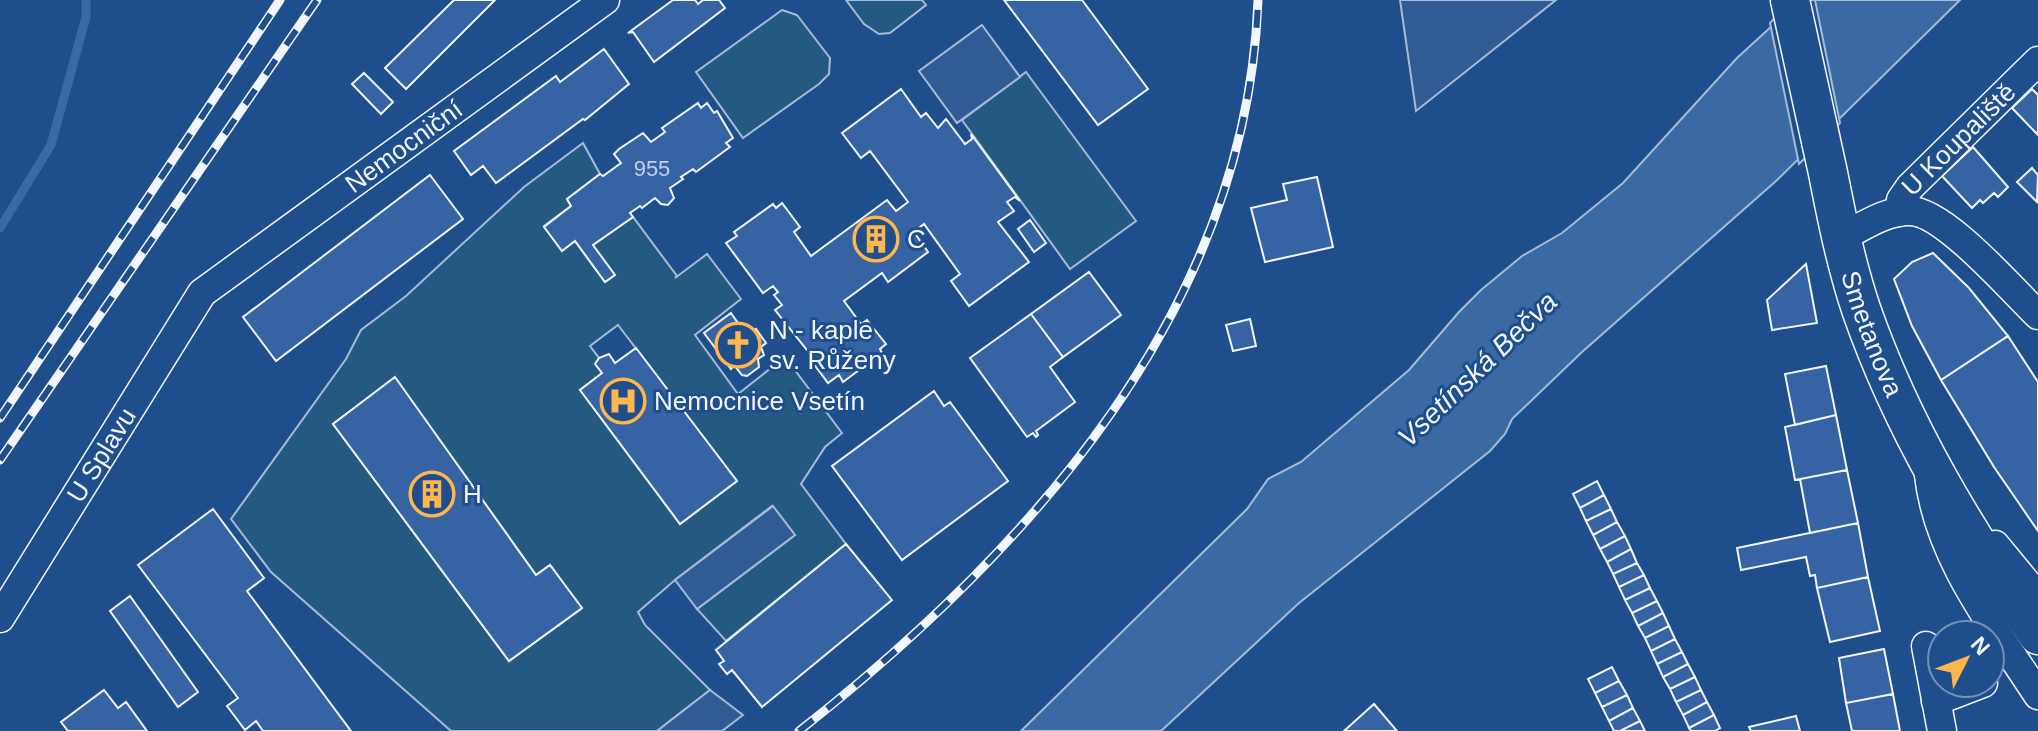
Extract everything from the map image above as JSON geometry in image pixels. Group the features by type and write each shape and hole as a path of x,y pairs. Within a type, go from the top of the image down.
{"street":[{"name":"Nemocniční","path":"202,293 605,0"},
{"name":"Smetanova","path":"1790,0 1840,238 1877,351 1927,462 1996,575 2038,635"},
{"name":"U Koupaliště","path":"1840,238 1899,212 1901,200 1910,187 2038,61"},
{"path":"1899,212 1912,211 1936,218 2038,315"},
{"name":"U Splavu","path":"0,618 202,293"},
{"path":"1927,462 2038,597"},
{"path":"1927,462 1940,533 2038,695"},
{"path":"2006,675 2021,669"},
{"path":"1941,699 1936,701 1942,731"}],"shaded area":[{"path":"846,0 922,0 926,5 890,33 879,34 864,24"},
{"path":"1400,0 1556,0 1416,111"},
{"path":"782,10 797,15 830,58 829,74 743,138 696,72"},
{"path":"982,25 1020,77 957,123 919,71"},
{"path":"1026,72 1136,221 1070,269 962,120"},
{"path":"583,143 600,174 567,199 571,206 544,226 562,250 575,241 605,282 593,245 633,217 677,276 675,278 707,254 741,299 695,335 738,394 785,357 842,433 825,447 801,484 846,544 726,641 697,609 795,535 772,506 638,612 645,625 710,690 657,731 451,731 271,572 231,519 346,359 361,330 406,296 524,187","holes":["618,325 737,481 680,524 580,390 602,373 599,358 590,346","395,378 536,575 550,565 581,609 509,661 333,424"]},
{"path":"773,506 795,535 697,609 675,580"},
{"path":"710,690 743,715 722,731 657,731"}],"water":[{"name":"Vsetínská Bečva","path":"1796,0 1960,0 1776,181 1582,352 1512,419 1505,434 1490,451 1299,603 1161,731 1021,731 1247,509 1268,479 1301,462 1409,370 1481,290 1522,256 1562,233 1623,183 1737,58"}],"pier":[{"path":"1791,0 1815,0 1840,123 1799,164 1770,23"}],"building":[{"path":"454,0 495,0 406,89 385,68"},
{"path":"673,0 695,0 698,4 703,0 719,0 725,8 654,62 633,32 628,33"},
{"path":"1004,0 1082,0 1148,89 1098,125"},
{"path":"604,49 629,84 585,120 496,183 483,166 471,175 454,151 556,76 560,82"},
{"path":"364,73 393,102 381,114 352,84"},
{"name":"C","path":"901,89 921,117 926,113 938,128 946,119 965,144 972,139 971,134 1020,201 1015,197 1007,202 1014,211 998,222 1029,262 969,306 951,281 960,274 924,224 914,232 928,252 888,282 882,273 844,301 861,324 867,320 886,344 880,349 882,353 843,382 839,375 828,383 808,356 810,354 775,310 782,305 774,295 778,292 773,286 763,293 726,243 737,236 734,232 773,204 776,208 782,203 800,227 794,232 811,256 887,200 896,211 908,202 870,151 861,158 842,133"},
{"path":"2032,89 2038,95 2038,135 2012,108"},
{"path":"698,103 701,108 707,103 714,113 717,111 733,138 726,143 730,147 696,172 693,169 681,177 683,179 670,188 674,198 668,205 661,204 655,198 642,208 640,206 630,213 633,217 593,245 615,275 605,282 575,241 562,251 544,227 571,206 567,199 600,174 603,176 621,163 614,154 619,149 643,133 651,142 665,132 662,128"},
{"path":"1973,147 2008,187 1998,197 1994,193 1972,208 1942,176"},
{"path":"2032,168 2038,175 2037,202 2017,182"},
{"path":"430,175 463,219 276,361 243,317"},
{"path":"1317,177 1333,247 1265,262 1251,208 1287,200 1283,184"},
{"path":"1030,220 1046,243 1034,252 1018,229"},
{"path":"1933,253 1969,288 2008,336 1941,380 1912,326 1894,279 1912,262"},
{"path":"1806,264 1817,323 1772,330 1767,300"},
{"path":"1089,272 1121,315 1063,357 1031,314"},
{"name":"N - kaple sv. Růženy","path":"731,313 747,336 756,329 766,343 761,347 764,355 758,359 759,367 747,376 742,375 734,365 731,369 704,333"},
{"path":"1031,314 1063,357 1050,367 1075,402 1036,431 1036,437 1033,433 1027,437 970,358"},
{"path":"1250,319 1256,346 1233,351 1226,325"},
{"path":"2008,336 2038,382 2038,531 1994,467 1941,380"},
{"path":"636,348 737,481 680,524 580,390 602,373 595,364 599,358 609,354 615,363"},
{"path":"1826,366 1836,415 1795,425 1785,374"},
{"name":"H","path":"395,377 536,575 550,565 582,608 509,661 333,424"},
{"path":"934,391 944,406 950,402 1008,481 902,560 832,466"},
{"path":"1836,415 1847,470 1795,480 1785,427"},
{"path":"1847,470 1858,523 1810,533 1800,479"},
{"path":"1597,481 1604,495 1580,508 1573,494"},
{"path":"1604,495 1611,509 1586,521 1580,508"},
{"path":"213,509 264,578 247,591 351,731 263,731 256,721 245,730 227,706 238,698 138,565"},
{"path":"1611,509 1617,522 1593,535 1586,521"},
{"path":"1617,522 1625,536 1600,549 1593,535"},
{"path":"1858,523 1868,577 1817,588 1815,575 1810,576 1806,557 1741,570 1737,548"},
{"path":"1625,536 1631,549 1607,562 1600,549"},
{"path":"846,544 892,600 762,707 732,670 727,674 719,664 724,661 716,650"},
{"path":"1631,549 1637,563 1613,574 1607,562"},
{"path":"1637,563 1644,575 1619,587 1613,574"},
{"path":"1644,575 1650,588 1625,600 1619,587"},
{"path":"1868,577 1880,631 1830,642 1817,588"},
{"path":"1650,588 1657,601 1632,613 1625,600"},
{"path":"130,596 198,692 178,707 110,611"},
{"path":"1657,601 1663,613 1638,626 1632,613"},
{"path":"1663,613 1669,626 1645,638 1638,626"},
{"path":"1669,626 1675,639 1651,651 1645,638"},
{"path":"1675,639 1682,652 1657,664 1651,651"},
{"path":"1884,649 1893,694 1846,703 1839,658"},
{"path":"1682,652 1688,664 1663,677 1657,664"},
{"path":"1688,664 1695,677 1670,689 1663,677"},
{"path":"1612,667 1619,681 1595,693 1588,679"},
{"path":"1695,677 1701,690 1676,702 1670,689"},
{"path":"1619,681 1627,695 1602,707 1595,693"},
{"path":"104,690 118,708 126,702 147,731 68,731 61,722"},
{"path":"1701,690 1707,702 1683,715 1676,702"},
{"path":"1893,694 1900,731 1852,731 1846,703"},
{"path":"1627,695 1633,708 1609,721 1602,707"},
{"path":"1707,702 1714,715 1689,728 1683,715"},
{"path":"1374,704 1397,731 1344,731"},
{"path":"1633,708 1640,721 1614,731 1609,721"},
{"path":"1714,715 1720,728 1715,731 1691,731 1689,728"},
{"path":"1796,716 1800,731 1751,731 1749,727"},
{"path":"1640,721 1645,731 1620,731"}],"waterway":[{"path":"0,228 51,145 86,17 86,0"}],"railway":[{"path":"0,418 280,0"},
{"path":"0,460 317,0"},
{"path":"799,731 885,660 967,584 1043,502 1111,414 1169,319 1214,219 1245,113 1258,0"}],"place":[{"name":"C","path":"876,239"},
{"name":"N - kaple sv. Růženy","path":"738,345"},
{"name":"Nemocnice Vsetín","path":"623,401"},
{"name":"H","path":"432,494"}]}
